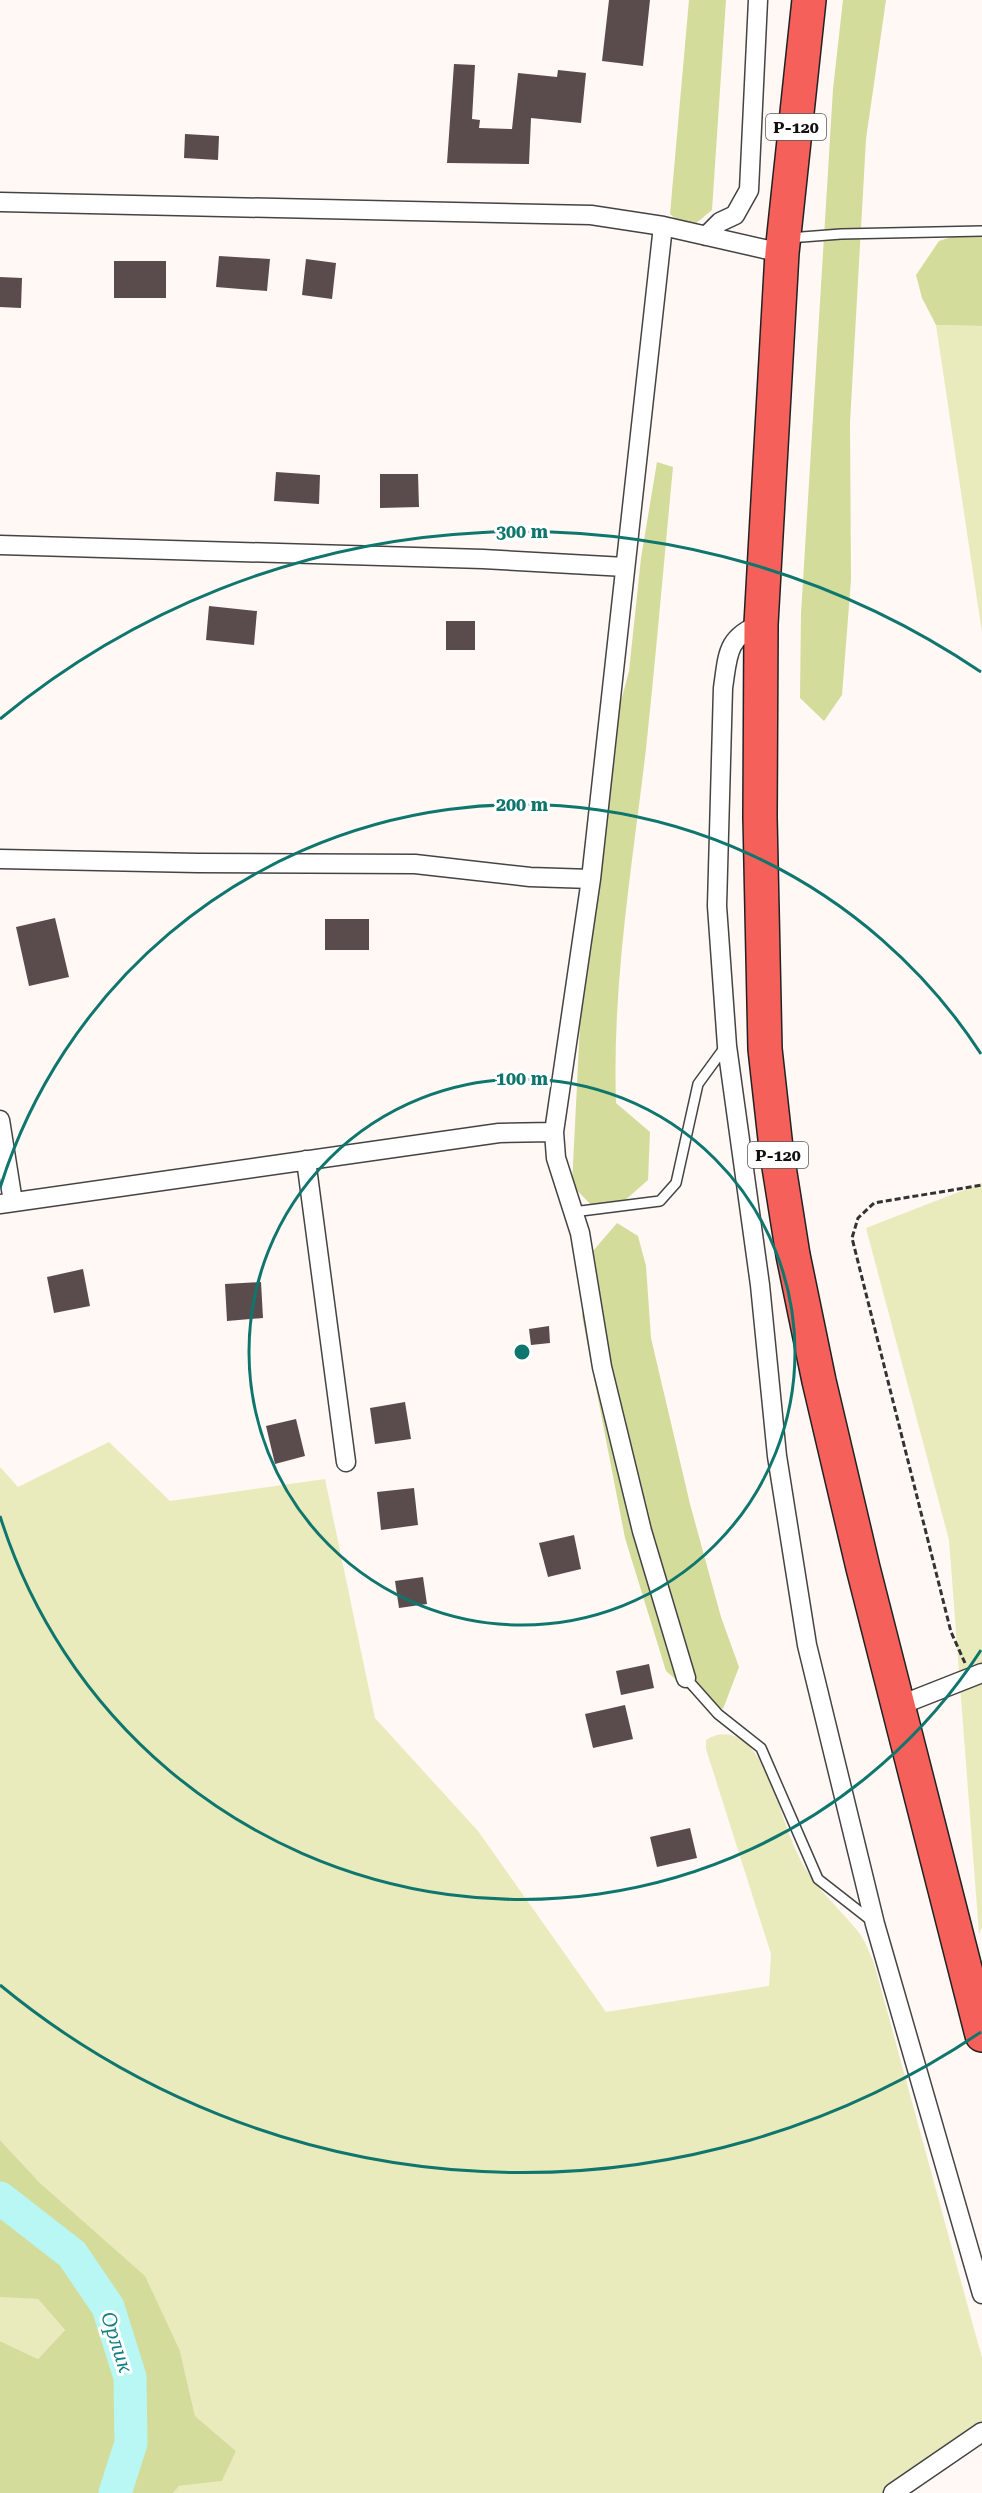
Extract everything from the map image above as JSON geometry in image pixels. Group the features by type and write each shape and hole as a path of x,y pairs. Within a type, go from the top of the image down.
{"highway":[{"name":"Р-120","path":"809,0 783,246 761,624 762,961 765,1049 776,1148 793,1255 819,1380 898,1706 982,2035"}],"street":[{"path":"706,236 720,222 735,215 749,190 758,0"},
{"path":"0,202 591,215 663,226 706,236 783,246"},
{"path":"663,226 591,879 554,1132 556,1158 580,1233 602,1367 642,1531 686,1678"},
{"path":"0,545 483,559 625,567"},
{"path":"761,624 745,630 733,644 723,688 717,906 727,1046 760,1285 777,1456 807,1646 875,1924 982,2294"},
{"path":"0,859 415,864 530,877 591,879"},
{"path":"0,1120 7,1203 499,1132 554,1132"},
{"path":"306,1160 346,1462"},
{"path":"898,1706 977,1676"},
{"path":"893,2493 982,2432"}],"lane":[{"path":"783,246 841,234 982,231"},
{"path":"573,1212 660,1201 676,1183 698,1084 727,1046"},
{"path":"686,1678 718,1714 761,1748 818,1879 875,1924"}],"path":[{"path":"977,1676 951,1632 852,1238 858,1218 874,1203 982,1185"}],"green space":[{"path":"689,0 726,0 712,210 688,230 670,214"},
{"path":"843,0 886,0 866,139 850,423 851,580 842,695 824,721 800,698 801,614 833,89"},
{"path":"982,227 982,326 936,325 922,298 916,275 939,241"},
{"path":"936,325 982,326 982,633"},
{"path":"657,462 673,467 646,749 624,926 616,1058 616,1103 650,1132 648,1180 623,1202 596,1210 572,1185 583,964 603,769 629,671 641,558"},
{"path":"982,1183 982,1927 979,1934 949,1540 866,1228"},
{"path":"617,1223 638,1236 646,1266 651,1338 690,1504 721,1617 739,1667 723,1709 695,1696 666,1671 625,1538 582,1316 587,1271 593,1251"},
{"path":"109,1442 170,1501 325,1479 375,1718 478,1831 606,2012 769,1986 771,1954 706,1749 706,1740 722,1734 738,1737 747,1744 763,1766 792,1843 804,1866 860,1934 874,1963 982,2358 982,2427 891,2493 173,2493 179,2486 222,2481 236,2451 195,2416 180,2351 41,2184 0,2140 0,1467 18,1487"},
{"path":"0,2140 41,2184 145,2276 180,2351 195,2416 236,2451 222,2481 179,2486 173,2493 0,2493 0,2341 38,2359 65,2330 38,2299 0,2297"},
{"path":"0,2297 38,2299 65,2330 38,2359 0,2341"}],"building":[{"path":"609,0 650,0 643,66 602,61"},
{"path":"454,64 475,65 472,119 480,120 479,128 512,129 518,73 557,77 558,70 586,73 581,123 531,118 529,164 447,163"},
{"path":"185,134 219,136 218,160 184,158"},
{"path":"219,256 270,259 267,291 216,287"},
{"path":"306,259 336,263 332,299 302,295"},
{"path":"114,261 166,261 166,298 114,298"},
{"path":"0,277 22,278 21,308 0,307"},
{"path":"276,472 320,475 319,504 274,501"},
{"path":"380,474 418,474 419,507 380,508"},
{"path":"209,606 257,611 254,645 206,640"},
{"path":"446,621 475,621 475,650 446,650"},
{"path":"55,918 69,977 29,986 16,927"},
{"path":"325,919 369,919 369,950 325,950"},
{"path":"83,1269 90,1306 54,1313 47,1277"},
{"path":"261,1282 263,1318 227,1321 225,1284"},
{"path":"549,1326 550,1343 531,1345 529,1329"},
{"path":"405,1402 411,1439 375,1444 370,1408"},
{"path":"296,1419 305,1456 275,1464 266,1426"},
{"path":"414,1488 418,1525 381,1530 377,1492"},
{"path":"574,1535 581,1569 548,1577 539,1543"},
{"path":"423,1577 427,1604 399,1608 395,1581"},
{"path":"649,1664 654,1688 621,1695 616,1671"},
{"path":"625,1705 633,1739 593,1748 585,1714"},
{"path":"690,1828 697,1858 657,1867 650,1837"}],"waterway":[{"name":"Орлик","path":"0,2198 72,2254 108,2307 130,2377 131,2443 115,2493"}]}
